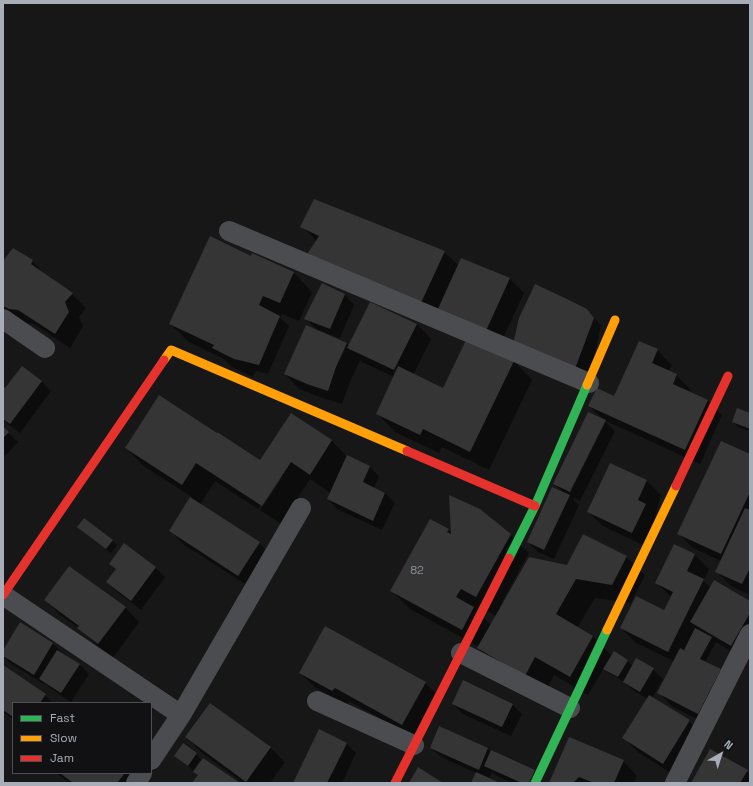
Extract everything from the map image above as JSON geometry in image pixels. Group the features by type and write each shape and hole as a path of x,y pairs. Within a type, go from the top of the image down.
{"street":[{"path":"229,231 589,383"},
{"path":"3,319 45,348"},
{"path":"395,783 535,506 615,320"},
{"path":"180,715 3,595 171,350 535,506"},
{"path":"535,783 728,376"},
{"path":"152,758 180,715 301,508"},
{"path":"675,783 750,634"},
{"path":"461,653 570,708"},
{"path":"317,701 414,745"},
{"path":"136,783 141,774"}],"building":[{"path":"314,199 445,251 420,305 304,259 319,236 300,227"},
{"path":"210,236 251,256 252,253 294,272 280,303 263,296 259,305 280,316 259,365 234,359 212,348 214,345 169,324"},
{"path":"13,248 33,260 31,264 73,293 65,302 69,312 55,334 18,310 9,309 3,306 3,261"},
{"path":"461,258 510,278 485,333 437,311"},
{"path":"322,283 345,294 330,329 304,319"},
{"path":"535,284 587,309 594,318 573,374 513,344 519,318"},
{"path":"370,302 417,324 394,370 347,348"},
{"path":"306,325 347,343 336,367 328,391 284,374"},
{"path":"467,338 514,361 470,452 423,429 420,435 376,414 398,366 443,388"},
{"path":"639,341 658,349 652,363 677,374 673,384 708,400 685,450 588,406 597,388 614,396"},
{"path":"22,366 42,381 10,424 3,419 3,386 5,388"},
{"path":"159,395 260,460 291,413 332,440 310,475 291,462 262,506 196,463 182,485 125,448"},
{"path":"737,408 750,413 750,429 732,422"},
{"path":"588,412 606,420 570,492 553,484"},
{"path":"3,426 9,432 3,438"},
{"path":"721,441 750,454 750,492 721,554 677,534"},
{"path":"347,455 370,466 363,482 385,493 373,521 327,499"},
{"path":"610,463 647,480 638,500 646,504 632,533 587,512"},
{"path":"552,487 570,495 544,550 527,542"},
{"path":"449,495 480,509 511,534 476,597 461,589 456,597 474,607 462,630 390,591 430,519 449,529 447,532 451,534"},
{"path":"190,497 260,542 238,576 169,531"},
{"path":"745,508 750,510 750,568 742,584 715,572"},
{"path":"84,518 113,540 106,549 77,527"},
{"path":"583,534 627,556 612,585 576,579 556,614 593,636 570,677 535,657 525,676 477,648 529,557 567,565"},
{"path":"124,543 156,567 131,601 106,582 116,569 109,564"},
{"path":"674,544 695,554 687,571 704,579 668,652 620,628 636,596 664,610 673,592 655,583"},
{"path":"69,566 126,607 98,644 77,628 79,626 44,600"},
{"path":"714,580 750,601 750,613 731,646 690,622"},
{"path":"20,622 53,643 34,675 3,656 3,650"},
{"path":"325,626 426,682 402,725 335,688 332,691 299,673"},
{"path":"695,628 712,637 700,659 721,669 698,714 657,693 680,648 689,653 684,650"},
{"path":"57,650 80,664 61,693 39,679"},
{"path":"614,651 628,660 618,677 603,669"},
{"path":"636,658 654,668 640,692 623,682"},
{"path":"3,665 46,694 41,702 12,702 12,716 3,710"},
{"path":"463,680 513,704 502,727 452,704"},
{"path":"649,695 690,720 663,764 622,738"},
{"path":"210,703 271,747 246,782 185,737"},
{"path":"439,726 488,748 479,770 430,748"},
{"path":"319,729 347,743 327,783 293,783"},
{"path":"569,737 624,760 614,783 594,783 579,777 573,783 549,783"},
{"path":"183,743 197,753 188,766 174,756"},
{"path":"710,749 748,770 740,783 691,783"},
{"path":"491,750 535,770 529,783 522,783 484,766"},
{"path":"203,758 240,783 192,783 198,775 193,772"},
{"path":"418,767 443,783 409,783"},
{"path":"476,772 500,783 471,783"},
{"path":"61,774 124,774 117,783 73,783"}],"traffic: fast":[{"path":"509,558 535,506 587,385"},
{"path":"535,783 607,630"}],"traffic: slow":[{"path":"587,385 615,320"},
{"path":"164,360 171,350 407,451"},
{"path":"607,630 676,486"}],"traffic: jam":[{"path":"3,595 164,360"},
{"path":"676,486 728,376"},
{"path":"407,451 535,506"},
{"path":"395,783 509,558"}]}
